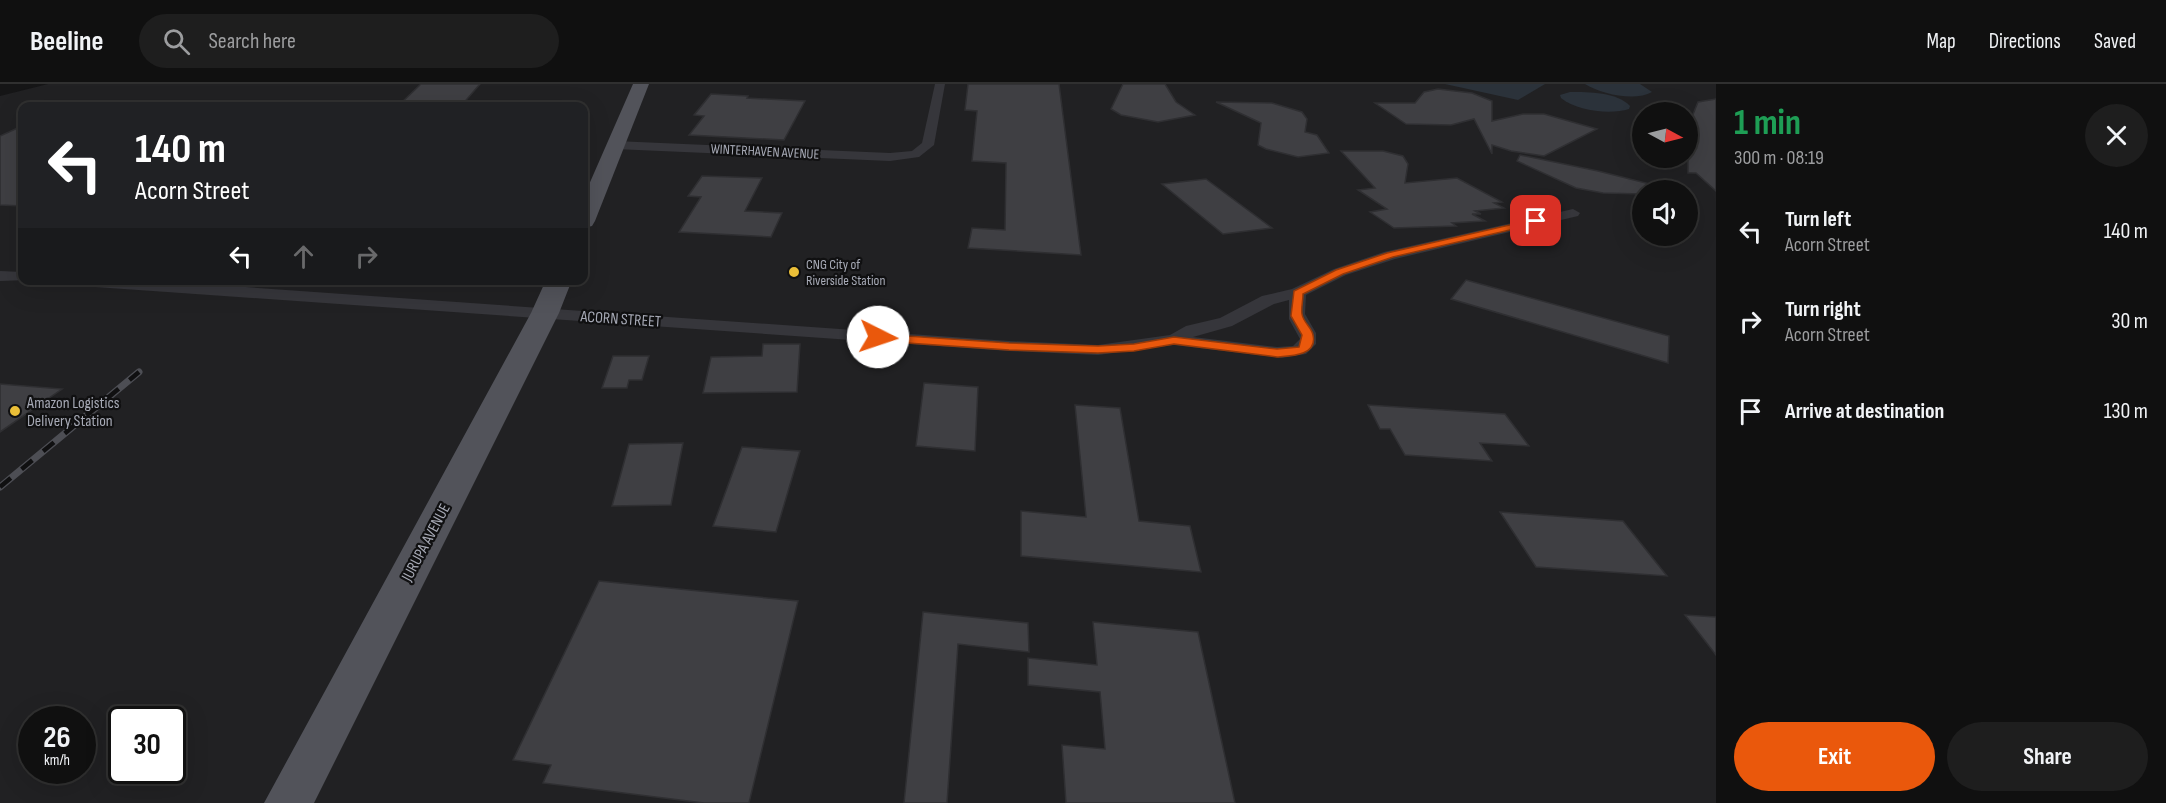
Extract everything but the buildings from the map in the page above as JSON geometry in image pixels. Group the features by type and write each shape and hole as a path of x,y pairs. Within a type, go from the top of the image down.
{"main road":[{"path":"588,211 641,84"},
{"name":"JURUPA AVENUE","path":"289,803 552,297"}],"street":[{"name":"WINTERHAVEN AVENUE","path":"615,145 890,157 915,154 928,146 940,84"},
{"name":"ACORN STREET","path":"1174,340 1192,330 1226,322 1268,300 1298,293 1340,272 1390,255 1573,213"},
{"path":"0,276 18,278"},
{"name":"ACORN STREET","path":"210,285 552,297 1056,349 1134,347 1174,340 1277,353 1303,349 1307,343 1308,335 1296,316 1298,293"}],"shaded area":[{"path":"48,84 1716,84 1716,803 0,803 0,96"},
{"path":"1445,84 1545,84 1518,100"},
{"path":"1585,84 1640,84 1652,92 1637,96 1618,96"},
{"path":"1570,92 1610,95 1630,106 1629,109 1613,112 1585,109 1561,98 1560,95"}],"railway":[{"path":"0,487 139,372"}],"place":[{"name":"CNG City of Riverside Station","path":"794,272"},
{"name":"Amazon Logistics Delivery Station","path":"15,411"}],"route":[{"path":"878,337 1098,350 1174,340 1277,353 1294,352 1303,349 1308,335 1296,316 1298,293 1340,272 1390,255 1536,221"}]}
